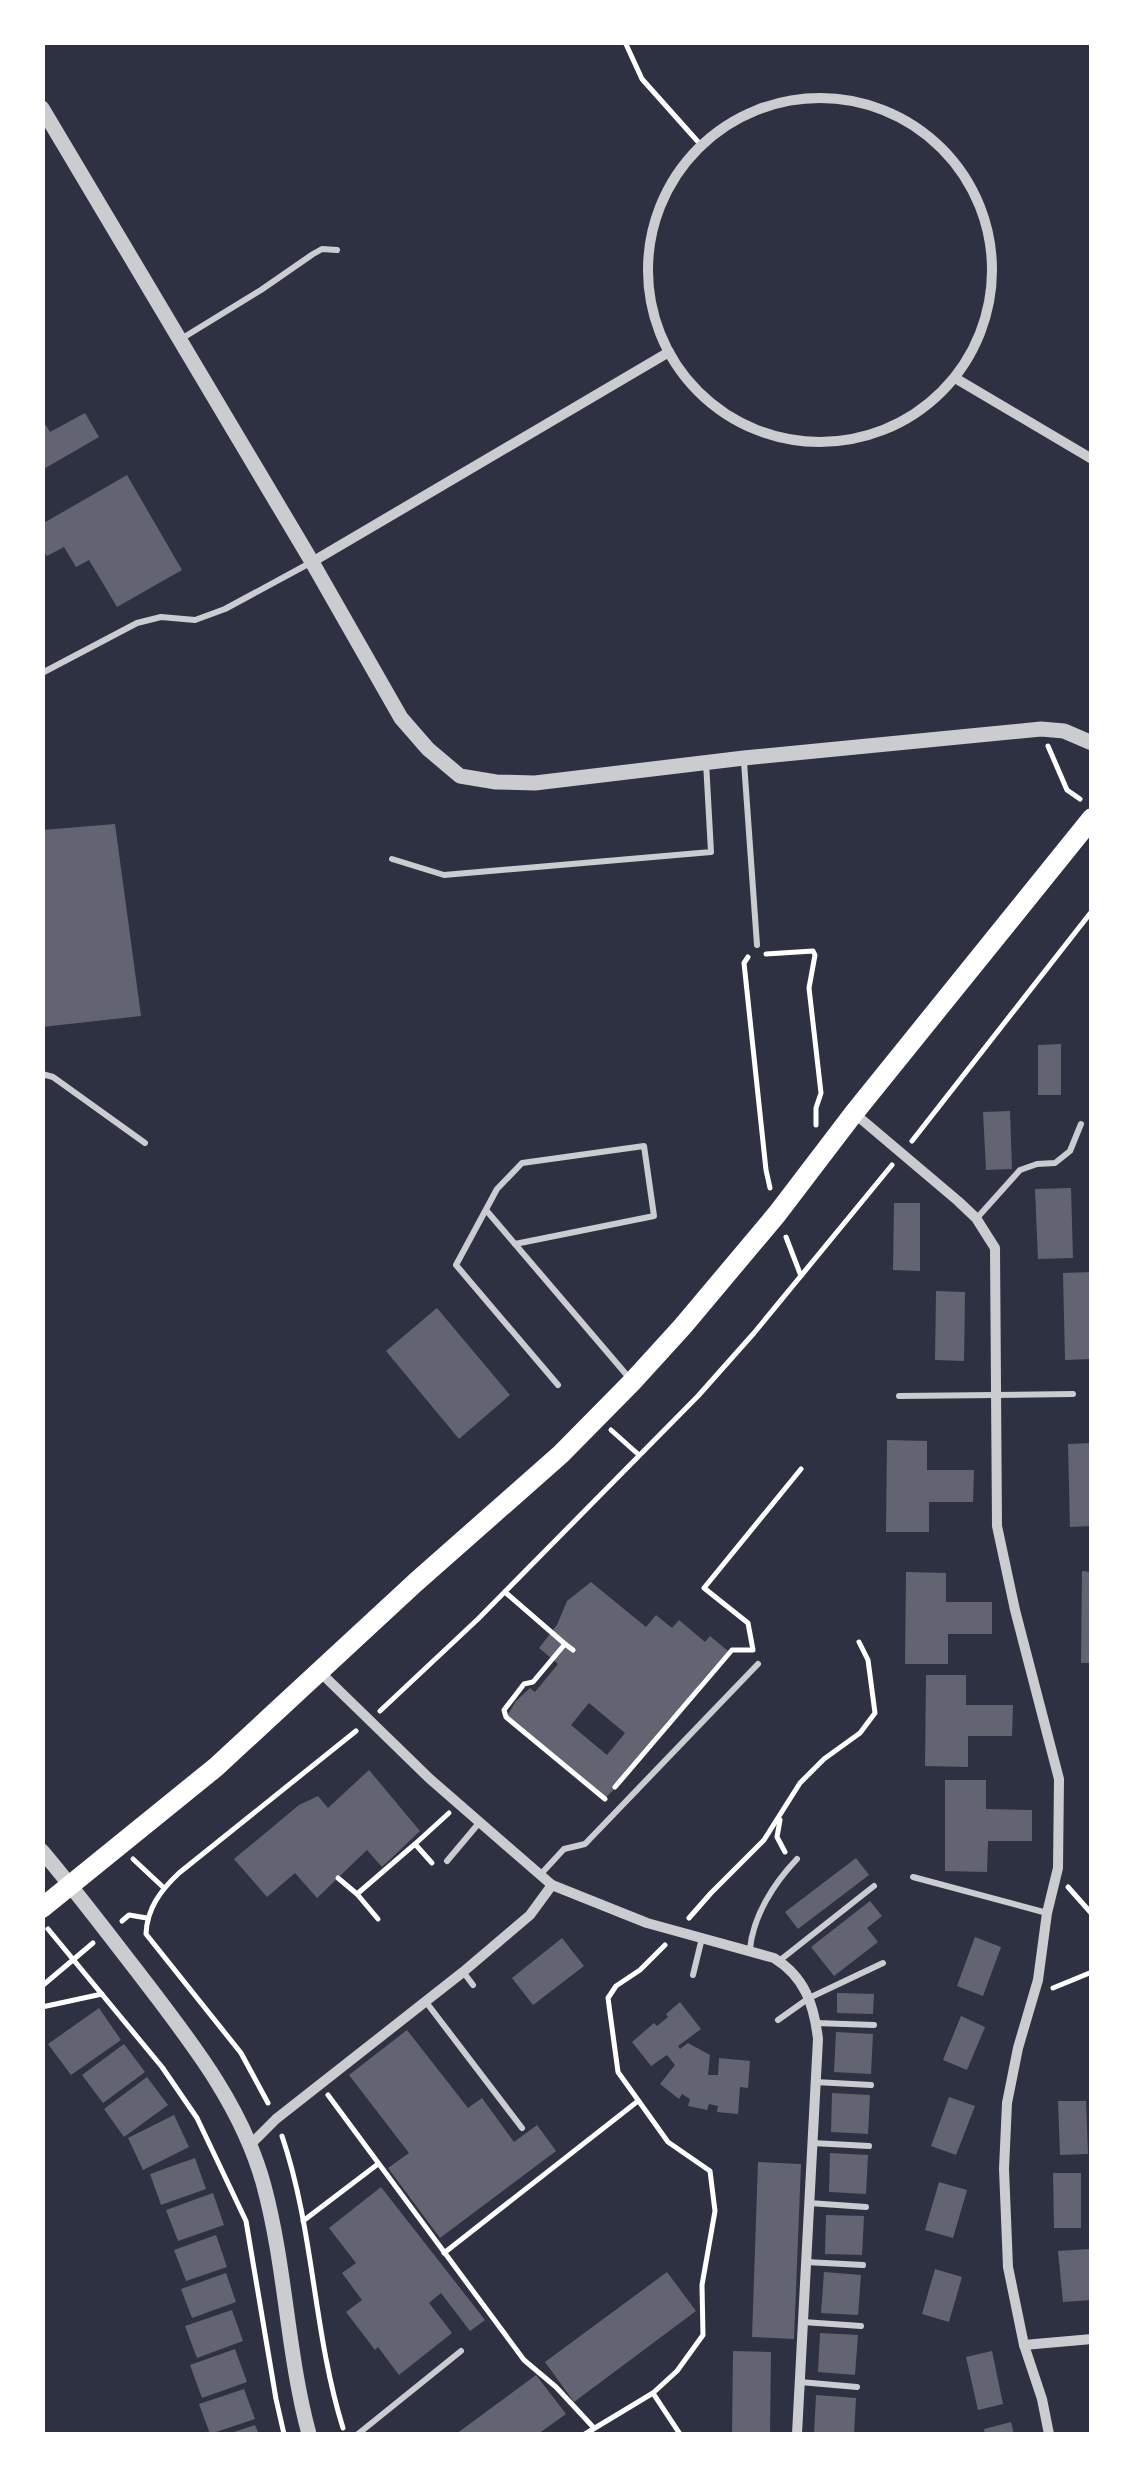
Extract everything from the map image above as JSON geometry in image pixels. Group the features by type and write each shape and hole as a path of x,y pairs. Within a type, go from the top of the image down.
{"highway":[{"path":"42,1908 216,1767 561,1454 632,1382 777,1214 1092,818"}],"street":[{"path":"801,96 861,101 924,130 965,175 988,226 993,286 966,366 940,397 889,430 820,445 760,434 717,412 675,368 646,292 658,203 700,144 756,108 801,96"},
{"path":"42,108 401,718 428,750 460,776 535,783 744,758 1041,730 1064,731 1092,743"},
{"path":"312,562 669,352"},
{"path":"956,378 1092,459"},
{"path":"854,1113 976,1218 994,1248 997,1526 1059,1778 1057,1874 1038,1980 1007,2103 1004,2169 1008,2267 1024,2345 1049,2434"},
{"path":"320,1672 458,1804 552,1885 618,1912 780,1961 804,1987 814,2009 818,2039 797,2434"},
{"path":"42,1851 196,2048 233,2108 250,2145 264,2186 276,2244 294,2369 309,2434"},
{"path":"250,2145 276,2119 530,1915 552,1885"},
{"path":"1024,2345 1092,2339"}],"lane":[{"path":"180,340 313,254 322,249 337,250"},
{"path":"42,672 137,623 161,617 196,620 225,609 312,562"},
{"path":"744,758 757,945"},
{"path":"392,859 444,875 711,852 706,762"},
{"path":"42,1074 53,1077 145,1143"},
{"path":"976,1218 1020,1170 1055,1163 1070,1151 1082,1124"},
{"path":"514,1244 654,1216 644,1146 522,1163 496,1189 456,1266 558,1385"},
{"path":"486,1210 632,1382"},
{"path":"899,1396 1073,1394"},
{"path":"540,1876 564,1849 586,1844 758,1664"},
{"path":"447,1860 479,1822"},
{"path":"750,1949 752,1932 767,1900 797,1859"},
{"path":"914,1876 1047,1914"},
{"path":"780,1961 874,1886"},
{"path":"693,1975 702,1938"},
{"path":"778,2020 810,1998 883,1963"},
{"path":"463,1972 472,1984"},
{"path":"425,2001 522,2128"},
{"path":"816,2023 874,2025"},
{"path":"816,2082 871,2085"},
{"path":"812,2143 869,2146"},
{"path":"809,2203 866,2207"},
{"path":"806,2262 863,2265"},
{"path":"803,2322 861,2326"},
{"path":"358,2434 461,2350"},
{"path":"800,2382 857,2386"}],"path":[{"path":"626,42 642,79 700,144"},
{"path":"1041,730 1067,790 1092,808"},
{"path":"345,2434 330,2386 295,2174 276,2119 240,2053 146,1934 146,1918 164,1888 368,1720 505,1592 698,1396 902,1154 1092,912"},
{"path":"757,945 760,954 813,951 815,955 809,988 820,1093 816,1127 825,1151"},
{"path":"757,945 744,962 766,1170 777,1214 801,1276"},
{"path":"597,1418 639,1454"},
{"path":"566,1644 533,1682 524,1684 504,1710 506,1717 604,1800 732,1650 753,1650 748,1623 704,1588 800,1469"},
{"path":"505,1592 573,1650"},
{"path":"585,2434 654,2393 677,2371 703,2335 702,2285 715,2210 710,2171 668,2142 618,2072 608,1998 616,1986 640,1970 678,1932 711,1892 764,1840 800,1783 824,1759 860,1734 875,1712 868,1660 859,1642"},
{"path":"356,1894 458,1804"},
{"path":"780,1818 776,1837 786,1852 797,1859"},
{"path":"415,1844 437,1869"},
{"path":"119,1846 164,1888"},
{"path":"1057,1874 1092,1914"},
{"path":"338,1878 378,1918"},
{"path":"42,1922 162,2067 198,2118 246,2221 284,2434"},
{"path":"42,1986 107,1932"},
{"path":"1034,1995 1092,1972"},
{"path":"42,2007 102,1994"},
{"path":"320,2085 524,2360 594,2428"},
{"path":"444,2253 638,2101"},
{"path":"303,2220 378,2164"},
{"path":"654,2393 680,2434"}],"building":[{"path":"85,413 99,437 42,470 42,419 50,432"},
{"path":"127,475 182,570 117,607 89,560 76,567 64,547 47,556 42,550 42,524"},
{"path":"115,824 141,1016 42,1027 42,830"},
{"path":"1061,1044 1061,1095 1038,1095 1038,1045"},
{"path":"1010,1111 1012,1169 986,1170 983,1112"},
{"path":"1071,1188 1073,1258 1038,1259 1035,1189"},
{"path":"894,1203 920,1203 920,1271 893,1270"},
{"path":"1092,1272 1092,1359 1065,1360 1063,1273"},
{"path":"936,1291 965,1292 964,1361 935,1360"},
{"path":"437,1308 510,1395 459,1439 386,1351"},
{"path":"887,1440 927,1441 927,1470 974,1470 973,1502 929,1502 929,1532 886,1532"},
{"path":"1092,1443 1092,1526 1070,1527 1068,1444"},
{"path":"1082,1571 1092,1572 1092,1663 1081,1663"},
{"path":"906,1572 946,1573 946,1602 992,1602 992,1634 948,1634 948,1664 905,1664"},
{"path":"591,1582 646,1627 656,1615 672,1628 679,1620 705,1642 710,1636 728,1651 700,1683 689,1703 670,1718 605,1798 507,1716 516,1701 530,1688 535,1692 558,1664 539,1648 557,1625 567,1601","holes":["589,1703 625,1733 607,1755 571,1725"]},
{"path":"926,1675 966,1675 966,1705 1013,1705 1012,1736 968,1736 968,1767 925,1766"},
{"path":"369,1770 420,1831 382,1867 367,1850 317,1898 295,1873 267,1897 234,1859 299,1805 318,1796 328,1808"},
{"path":"945,1780 986,1780 986,1809 1032,1810 1032,1841 988,1841 987,1872 945,1871"},
{"path":"856,1858 869,1875 798,1929 785,1912"},
{"path":"870,1901 882,1916 867,1928 878,1942 834,1976 811,1947"},
{"path":"975,1937 1001,1947 983,1996 957,1986"},
{"path":"562,1938 584,1966 533,2005 512,1978"},
{"path":"837,1993 874,1994 873,2014 837,2013"},
{"path":"680,2002 701,2029 678,2046 680,2049 688,2043 710,2055 708,2075 718,2075 719,2058 750,2061 748,2088 740,2087 738,2114 717,2112 718,2106 709,2104 707,2110 688,2106 690,2099 682,2094 679,2099 660,2084 675,2065 667,2055 651,2066 632,2042 654,2023 657,2026 668,2017 666,2014"},
{"path":"99,2008 121,2040 71,2075 48,2044"},
{"path":"961,2016 985,2027 967,2070 943,2060"},
{"path":"407,2030 468,2108 482,2098 514,2142 537,2125 556,2151 440,2238 388,2168 409,2153 349,2075"},
{"path":"836,2032 873,2034 871,2074 834,2072"},
{"path":"124,2044 145,2072 103,2103 82,2075"},
{"path":"147,2077 168,2105 124,2137 104,2109"},
{"path":"832,2093 870,2095 868,2134 831,2132"},
{"path":"949,2097 975,2106 956,2155 931,2146"},
{"path":"1058,2101 1086,2101 1088,2154 1060,2155"},
{"path":"174,2115 189,2147 143,2170 128,2138"},
{"path":"830,2153 868,2155 866,2194 829,2192"},
{"path":"195,2158 206,2189 161,2205 150,2174"},
{"path":"758,2162 801,2164 794,2339 752,2337"},
{"path":"1053,2173 1081,2173 1081,2228 1054,2228"},
{"path":"939,2182 967,2190 953,2238 925,2230"},
{"path":"381,2187 485,2320 470,2331 441,2293 429,2303 452,2333 399,2375 346,2312 362,2300 342,2273 356,2263 329,2228"},
{"path":"213,2193 224,2225 178,2241 166,2210"},
{"path":"826,2215 864,2216 862,2255 825,2254"},
{"path":"216,2235 227,2267 186,2281 174,2250"},
{"path":"1089,2249 1092,2300 1063,2302 1058,2251"},
{"path":"935,2269 962,2277 949,2322 922,2314"},
{"path":"667,2272 696,2311 574,2402 545,2362"},
{"path":"824,2272 861,2275 858,2315 821,2313"},
{"path":"226,2273 236,2302 192,2318 181,2289"},
{"path":"232,2310 243,2341 197,2358 185,2326"},
{"path":"820,2333 858,2335 855,2375 818,2372"},
{"path":"235,2349 247,2382 202,2398 190,2365"},
{"path":"733,2351 771,2352 770,2434 732,2434"},
{"path":"992,2351 1003,2404 978,2410 966,2357"},
{"path":"536,2375 566,2414 538,2434 456,2434"},
{"path":"244,2389 255,2419 210,2434 199,2404"},
{"path":"816,2395 856,2398 854,2434 814,2434"},
{"path":"1011,2422 1014,2434 985,2434 984,2429"},
{"path":"255,2425 259,2434 228,2434"}]}
